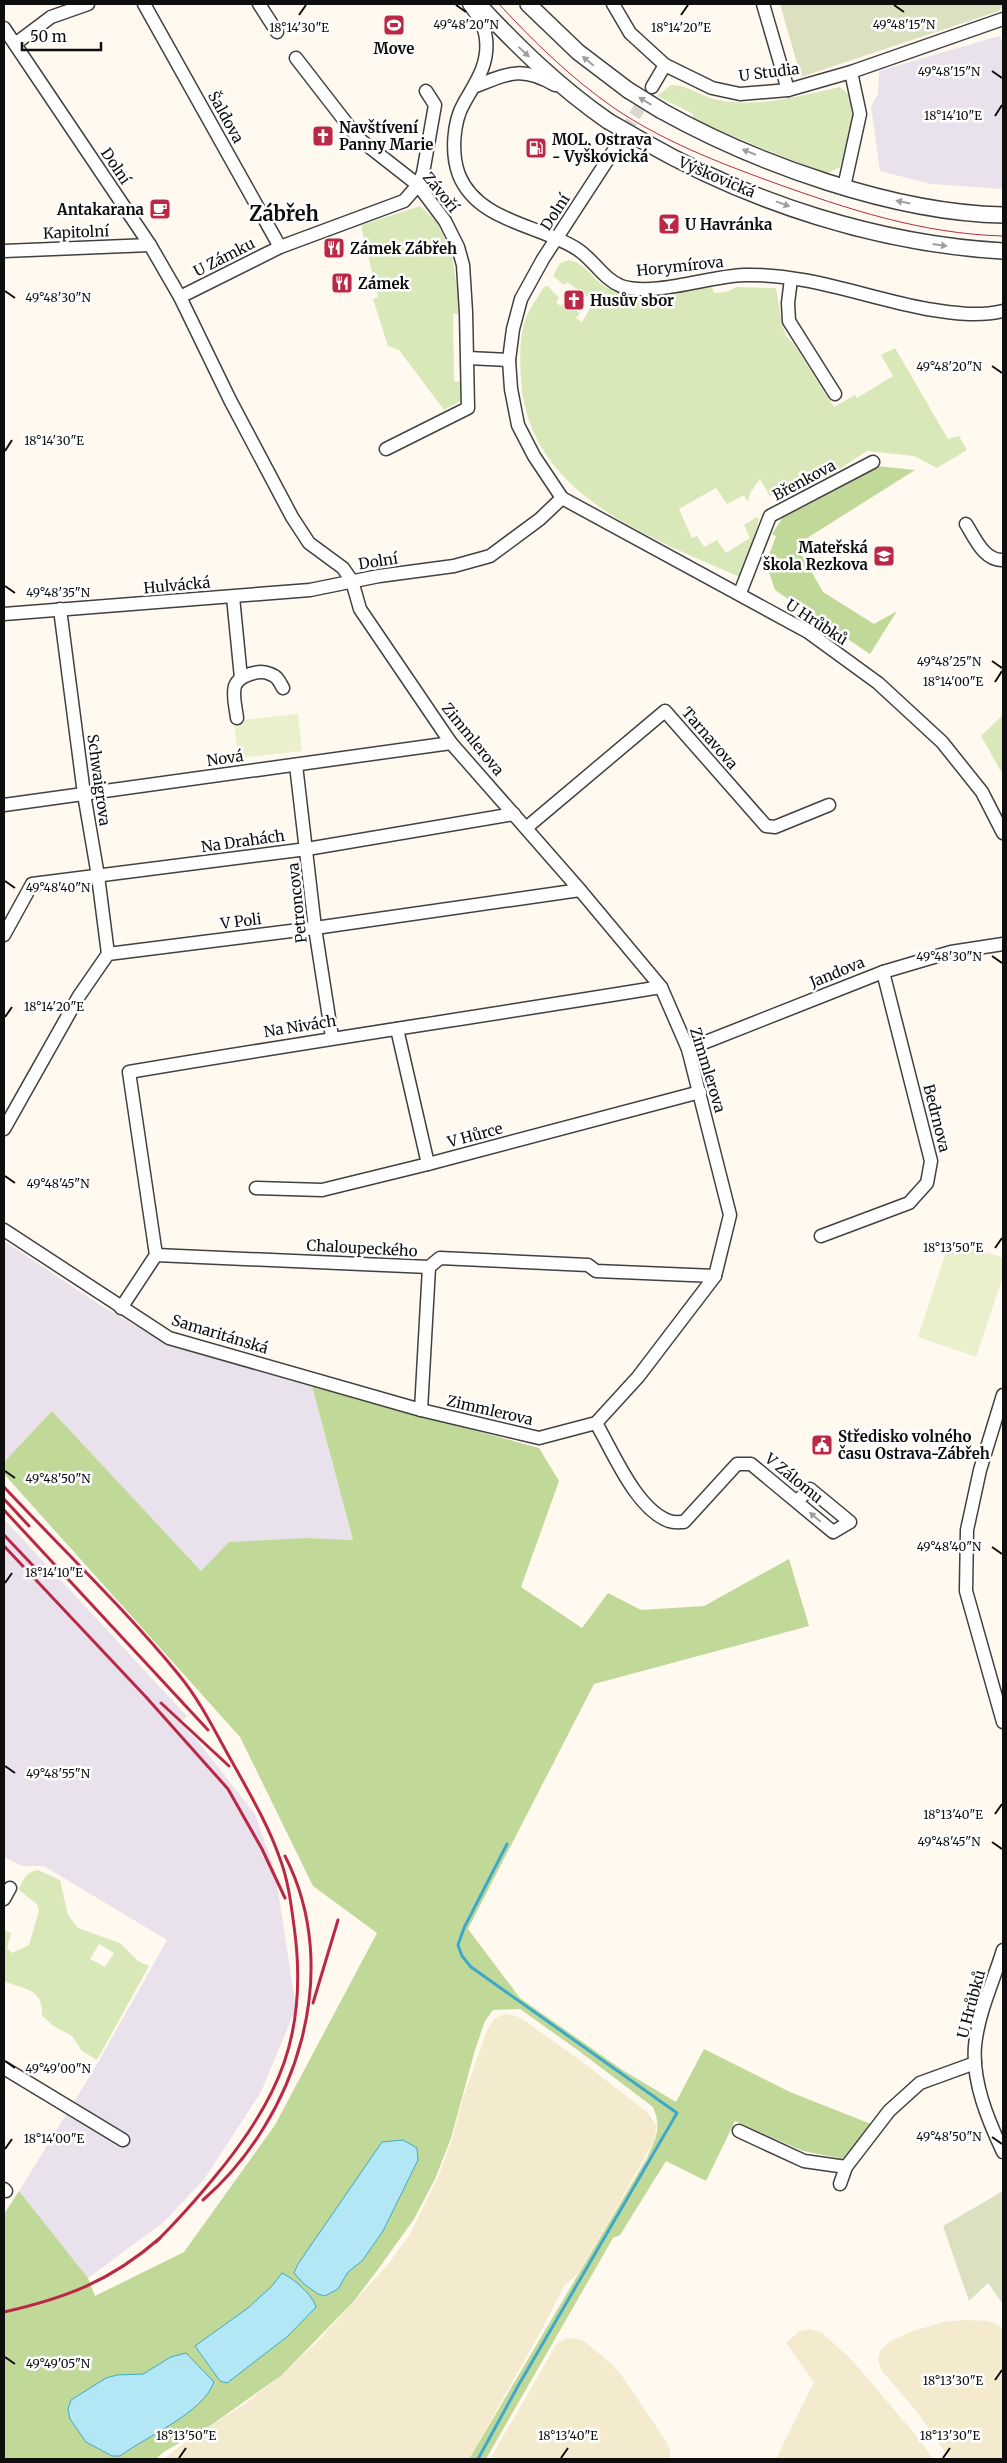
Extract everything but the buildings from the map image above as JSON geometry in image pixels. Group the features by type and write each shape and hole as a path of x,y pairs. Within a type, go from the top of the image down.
{"street":[{"path":"15,44 51,16 88,4"},
{"name":"Šaldova","path":"144,4 280,247"},
{"path":"258,4 276,32"},
{"name":"Horymírova","path":"470,4 486,37 484,63 476,86 463,105 454,145 455,163 464,186 492,210 528,228 557,238 578,250 611,281 630,288 657,288 744,275 791,279 902,304 960,314 991,314 1003,311"},
{"name":"Výškovická","path":"478,4 515,43 570,94 608,121 707,174 770,199 849,226 911,241 1003,251"},
{"path":"528,4 588,61 628,90 662,111 733,145 844,187 934,208 1003,214"},
{"name":"U Studia","path":"613,4 630,34 665,66 704,85 740,94 788,90 851,72 1003,19"},
{"path":"763,4 788,90"},
{"name":"Dolní","path":"4,28 150,245 180,297 292,518 309,543 343,568 352,581 454,566 490,556 540,519 562,498 534,456 518,425 511,389 509,360 513,328 520,299 543,258 616,147"},
{"name":"Závoří","path":"296,58 358,138 418,185 445,221 458,247 463,265 468,358 468,408 386,448"},
{"path":"652,87 665,66"},
{"path":"844,187 860,114 851,72"},
{"path":"476,86 508,73 536,74 570,94"},
{"path":"418,185 423,173 434,106 426,91"},
{"name":"U Zámku","path":"180,297 280,247 404,201 418,185"},
{"name":"Kapitolní","path":"4,251 150,245"},
{"path":"791,279 788,303 789,321 835,394"},
{"path":"468,358 509,360"},
{"name":"Břenkova","path":"740,593 770,516 873,462"},
{"name":"U Hrůbků","path":"562,498 592,516 740,593 808,632 878,683 942,742 982,792 1003,833"},
{"path":"966,524 984,553 998,560 1003,560"},
{"name":"Hulvácká","path":"4,614 310,590 352,581"},
{"name":"Zimmlerova","path":"352,581 360,609 451,743 580,890 661,987 688,1049 730,1215 715,1276 638,1377 596,1423 539,1438 421,1410"},
{"path":"233,597 241,678"},
{"name":"Schwaigrova","path":"60,610 84,794 98,876 108,954"},
{"path":"237,718 234,695 235,685 241,678 254,673 268,673 278,679 283,688"},
{"name":"Tarnavova","path":"526,828 665,711 766,826 776,827 829,805"},
{"name":"Nová","path":"4,805 451,743"},
{"name":"Petroncova","path":"296,765 315,928 332,1037"},
{"name":"Na Drahách","path":"4,935 32,884 307,849 514,814"},
{"name":"V Poli","path":"108,954 315,928 580,890"},
{"name":"Jandova","path":"688,1049 883,972 951,952 1003,944"},
{"path":"4,1129 79,996 108,954"},
{"name":"Bedrnova","path":"821,1236 909,1203 927,1183 931,1161 883,972"},
{"name":"Na Nivách","path":"156,1255 129,1072 332,1037 397,1029 661,987"},
{"path":"397,1029 428,1164"},
{"name":"V Hůrce","path":"256,1188 322,1190 700,1092"},
{"name":"Samaritánská","path":"4,1230 169,1338 421,1410"},
{"path":"121,1308 156,1255"},
{"name":"Chaloupeckého","path":"156,1255 428,1267 440,1258 588,1265 596,1271 715,1276"},
{"path":"421,1410 428,1267"},
{"path":"1003,1395 980,1470 967,1530 966,1591 1003,1722"},
{"name":"V Zálomu","path":"596,1423 642,1502 655,1514 670,1522 684,1522 737,1464 751,1464 833,1532 850,1522 810,1489 797,1501"},
{"name":"U Hrůbků","path":"1003,1950 979,2025 975,2045 975,2064 987,2116 1003,2152"},
{"path":"840,2184 846,2167 889,2111 920,2084 975,2064"},
{"path":"4,2068 123,2140"},
{"path":"739,2131 804,2161 846,2167"}],"shaded area":[{"path":"999,36 1003,42 1003,189 931,184 880,171 871,106 878,94 879,71"},
{"path":"4,1241 100,1305 166,1343 312,1386 353,1540 308,1538 201,1571 52,1411 4,1462"},
{"path":"4,1519 187,1716 180,1723 200,1744 255,1814 275,1871 296,2008 261,2092 205,2178 165,2221 88,2278 19,2191 96,2066 167,1940 44,1866 22,1866 4,1857"},
{"path":"506,2014 519,2017 576,2057 647,2112 657,2126 654,2141 619,2203 578,2273 564,2286 469,2459 164,2459 181,2445 246,2403 282,2375 318,2341 389,2263 410,2234 438,2177 452,2140 462,2101 487,2030 495,2018"},
{"path":"964,2320 989,2321 1003,2328 1003,2459 950,2459 917,2412 882,2371 879,2363 878,2357 881,2350 889,2342 910,2332 943,2322"},
{"path":"810,2329 822,2333 849,2357 919,2439 933,2459 776,2459 814,2382 786,2343 800,2331"},
{"path":"566,2338 579,2339 585,2342 612,2364 666,2441 670,2450 670,2459 490,2459 556,2345"}],"green space":[{"path":"780,4 1003,5 999,11 801,77"},
{"path":"671,85 684,87 718,100 749,103 779,100 840,87 850,96 853,124 840,167 826,174 693,120 693,114 657,96"},
{"path":"420,206 437,222 452,255 461,314 453,314 454,381 461,382 462,400 444,410 399,350 388,346 373,299 378,297 362,230 362,225"},
{"path":"569,260 580,264 606,287 632,294 645,302 665,302 664,296 668,292 712,287 714,293 727,292 736,287 776,288 786,336 793,343 834,407 855,395 857,398 893,376 881,355 895,348 948,439 959,436 967,450 937,468 914,456 867,451 826,478 806,473 770,496 760,479 750,493 748,502 744,495 727,504 716,488 679,509 692,538 697,536 704,547 717,540 726,553 750,538 744,525 757,517 759,519 742,578 670,546 600,508 570,483 546,454 529,420 521,380 520,358 523,327 529,312 544,287 548,286 559,298 556,303 561,306 564,302 580,313 576,318 582,322 592,305 589,302 591,299 567,282 564,285 553,276 560,263"},
{"path":"876,466 915,470 796,545 823,592 874,624 897,611 870,654 775,590 766,563 776,536 772,534 785,514"},
{"path":"298,714 302,751 238,758 234,721"},
{"path":"1003,715 1003,775 981,736"},
{"path":"950,1240 1003,1258 1003,1276 976,1357 918,1337"},
{"path":"312,1386 539,1448 559,1481 521,1587 582,1628 608,1593 641,1610 704,1606 789,1559 809,1626 594,1684 468,1929 520,1998 624,2071 676,2102 704,2049 790,2092 871,2124 844,2159 803,2151 735,2121 706,2181 666,2161 620,2235 613,2238 486,2459 469,2459 647,2158 657,2133 657,2121 653,2107 579,2051 520,2009 493,2010 485,2021 475,2050 451,2138 435,2179 414,2219 354,2301 282,2375 207,2428 165,2451 156,2459 4,2459 4,2214 19,2191 88,2278 95,2296 184,2252 275,2125 377,1933 313,1886 240,1737 4,1474 4,1462 52,1411 201,1571 229,1542 308,1538 353,1540"},
{"path":"38,1870 60,1880 68,1915 78,1928 120,1943 138,1961 149,1966 97,2060 82,2051 72,2036 53,2026 42,2015 39,1999 35,1994 25,1988 4,1981 4,1930 11,1933 7,1948 12,1953 29,1945 39,1911 37,1904 19,1890 26,1877 31,1872","holes":["99,1944 114,1953 105,1967 90,1959"]},
{"path":"1003,2191 1003,2304 988,2283 969,2301 943,2226"}],"water":[{"path":"403,2140 417,2148 418,2160 383,2231 362,2261 348,2272 338,2289 325,2296 318,2294 304,2284 294,2273 298,2264 382,2142"},
{"path":"282,2273 302,2287 311,2297 316,2307 288,2336 227,2383 220,2381 195,2346 248,2308 272,2286"},
{"path":"186,2353 214,2382 208,2393 187,2414 120,2456 112,2456 86,2442 70,2419 68,2409 71,2400 106,2378 117,2375 143,2374 171,2357"}],"waterway":[{"path":"478,2459 518,2386 677,2113 471,1967 462,1956 458,1945 464,1928 507,1844"}],"tunnel":[{"path":"616,147 649,92"}],"tram line":[{"path":"499,4 554,59 598,96 633,120 671,141 731,167 857,210 944,231 1003,236"}],"railway":[{"path":"4,1487 137,1626 179,1675 195,1697 253,1800 275,1844 289,1891 298,1964 297,1999 293,2032 284,2062 272,2092 256,2121 236,2150 213,2179 156,2242"},
{"path":"4,1499 29,1526"},
{"path":"4,1510 208,1730"},
{"path":"4,1535 40,1573"},
{"path":"4,1546 146,1697 228,1789 262,1849 285,1898"},
{"path":"161,1703 229,1766"},
{"path":"203,2200 236,2166 264,2128 286,2085 301,2040 310,1994 310,1947 302,1900 285,1856"},
{"path":"313,2003 338,1920"},
{"path":"4,2312 48,2301 87,2286 124,2266 160,2238"}],"place":[{"name":"Move","path":"394,25"},
{"name":"Navštívení Panny Marie","path":"323,136"},
{"name":"MOL, Ostrava - Vyškovická","path":"536,148"},
{"name":"Antakarana","path":"160,209"},
{"name":"U Havránka","path":"669,224"},
{"name":"Zámek Zábřeh","path":"334,248"},
{"name":"Zámek","path":"342,283"},
{"name":"Husův sbor","path":"574,300"},
{"name":"Mateřská škola Rezkova","path":"884,556"},
{"name":"Středisko volného času Ostrava-Zábřeh","path":"822,1445"}],"district":[{"name":"Zábřeh","path":"284,213"}]}
